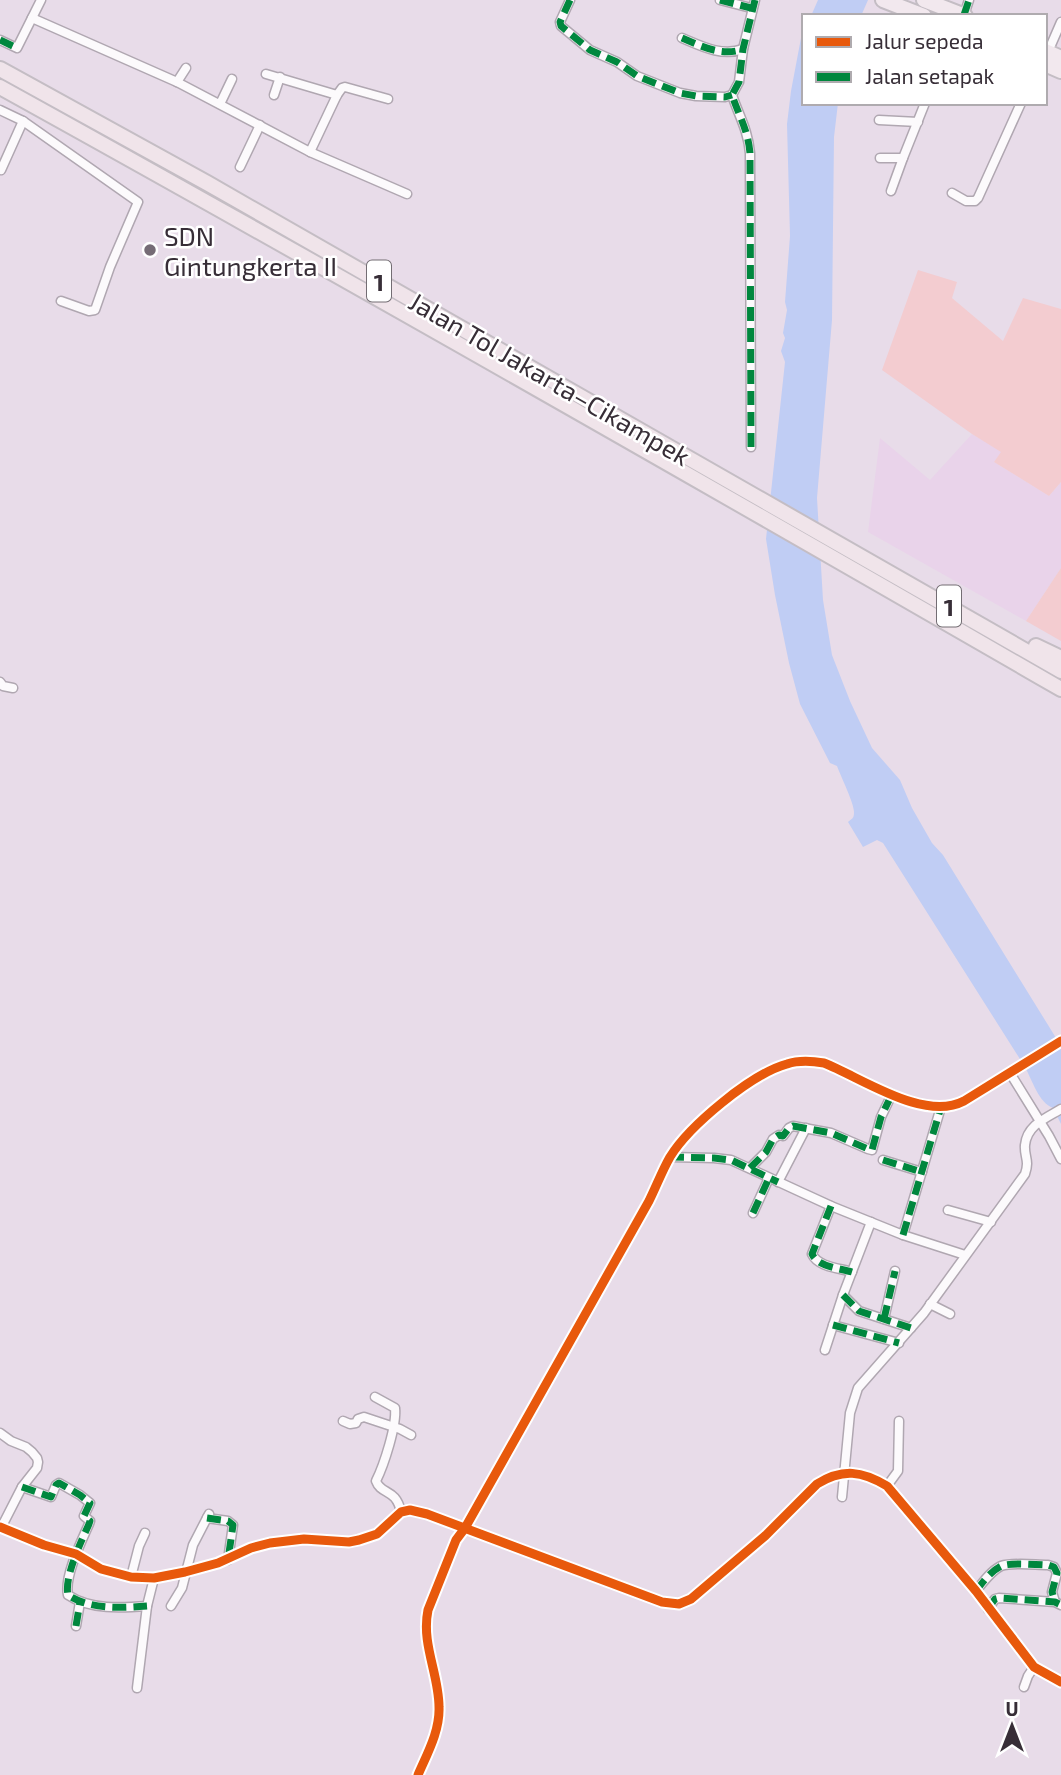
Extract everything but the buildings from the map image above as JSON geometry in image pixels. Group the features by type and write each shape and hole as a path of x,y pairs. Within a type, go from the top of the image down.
{"highway":[{"path":"884,0 919,14"},
{"path":"932,1 962,14"},
{"path":"1050,57 1061,71"},
{"name":"Jalan Tol Jakarta–Cikampek","path":"0,69 219,190 1061,671"},
{"name":"Jalan Tol Jakarta–Cikampek","path":"0,87 200,198 1061,689"},
{"path":"943,602 1061,658"}],"street":[{"path":"0,40 17,48 41,0"},
{"path":"570,0 560,22 561,26 590,50 637,76 680,93 725,97 732,94 739,82 753,4 720,0"},
{"path":"32,18 177,82 310,152 407,194"},
{"path":"1050,57 1061,22"},
{"path":"682,38 722,52 743,50"},
{"path":"177,82 186,68"},
{"path":"266,74 337,95"},
{"path":"274,95 280,78"},
{"path":"220,104 232,79"},
{"path":"310,152 342,88 388,99"},
{"path":"732,94 746,128 750,153 751,447"},
{"path":"891,191 924,105"},
{"path":"952,193 967,201 975,201 978,198 1020,105"},
{"path":"0,110 23,121 138,202 95,310 61,301"},
{"path":"879,120 918,122"},
{"path":"1,170 23,121"},
{"path":"240,167 260,125"},
{"path":"880,158 903,158"},
{"path":"0,682 3,686 13,688"},
{"path":"418,1775 436,1729 439,1710 427,1642 428,1610 456,1540 649,1201 670,1157 692,1131 733,1095 766,1073 786,1064 813,1061 824,1063 892,1094 941,1107 957,1104 1061,1041"},
{"path":"1010,1073 1061,1159"},
{"path":"751,1168 775,1137 785,1135 790,1127 831,1133 872,1150 881,1117 892,1094"},
{"path":"903,1235 941,1107"},
{"path":"842,1497 850,1413 855,1395 930,1304 1025,1174 1028,1162 1025,1143 1029,1133 1040,1121 1058,1111"},
{"path":"778,1182 806,1128"},
{"path":"670,1157 731,1160 831,1206 903,1235 965,1255"},
{"path":"883,1160 922,1172"},
{"path":"753,1213 769,1178"},
{"path":"831,1206 812,1254 813,1259 852,1272"},
{"path":"948,1210 991,1222"},
{"path":"825,1350 871,1222"},
{"path":"884,1319 895,1271"},
{"path":"843,1295 859,1311 911,1328"},
{"path":"930,1304 950,1314"},
{"path":"833,1325 898,1343"},
{"path":"375,1397 395,1408 396,1416 387,1454 376,1481 380,1489 393,1496 401,1512"},
{"path":"343,1421 353,1424 364,1418 411,1435"},
{"path":"887,1486 898,1471 899,1421"},
{"path":"0,1433 26,1447 37,1458 37,1468 22,1487 1,1527 44,1545 76,1554 101,1569 131,1577 153,1578 185,1573 228,1560 251,1548 270,1544 304,1539 349,1542 368,1537 383,1529 401,1512 410,1510 662,1602 679,1604 691,1599 765,1536 817,1484 845,1472 868,1476 887,1486 976,1591 1034,1667 1061,1682"},
{"path":"22,1487 50,1497 59,1483 89,1502 84,1516 90,1521 66,1588 66,1593 71,1598 80,1602 120,1608 147,1606"},
{"path":"171,1606 181,1588 193,1545 208,1516 229,1521 233,1525 228,1560"},
{"path":"131,1577 145,1533"},
{"path":"976,1591 1001,1566 1048,1565 1054,1567 1057,1573 1052,1594 1058,1604"},
{"path":"137,1688 153,1578"},
{"path":"988,1609 995,1599 999,1598 1058,1604"},
{"path":"76,1626 80,1602"},
{"path":"1024,1687 1034,1667"}],"shaded area":[{"path":"918,270 957,282 952,298 1003,341 1023,298 1061,309 1061,482 1049,496 994,462 1001,452 882,370"},
{"path":"972,434 1002,452 994,462 1049,496 1061,482 1061,568 1026,621 868,532 880,438 930,480"},
{"path":"1061,568 1061,641 1026,621"}],"water":[{"path":"818,0 868,0 862,14 812,14"},
{"path":"802,36 802,105 838,105 834,137 832,320 817,498 823,600 832,655 872,748 900,780 932,843 943,855 1061,1046 1061,1124 1053,1108 1040,1096 1025,1067 883,843 877,840 863,847 848,822 854,814 850,796 837,766 830,763 800,704 789,663 766,539 785,362 781,351 785,338 783,333 787,310 785,302 790,236 787,124"}],"marked path":[{"path":"570,0 560,22 561,26 590,50 617,62 637,76 680,93 696,96 732,95"},
{"path":"720,0 751,8"},
{"path":"751,447 750,153 732,95 739,82 743,49 755,0"},
{"path":"964,14 969,0"},
{"path":"682,38 719,51 743,49"},
{"path":"0,40 17,48"},
{"path":"750,1168 766,1152 773,1139 779,1135 783,1136 793,1126 831,1133 872,1150 881,1117 892,1094"},
{"path":"903,1235 941,1107"},
{"path":"670,1157 731,1160 778,1182"},
{"path":"883,1160 922,1172"},
{"path":"753,1213 769,1178"},
{"path":"831,1206 812,1254 819,1262 852,1272"},
{"path":"884,1319 895,1271"},
{"path":"843,1295 859,1311 911,1328"},
{"path":"833,1325 899,1343"},
{"path":"22,1487 51,1497 59,1483 90,1503 84,1516 90,1521 68,1579 68,1595 96,1606 147,1606"},
{"path":"207,1518 228,1521 233,1525 228,1560"},
{"path":"976,1591 1001,1566 1048,1565 1054,1567 1057,1573 1052,1592 1055,1602"},
{"path":"988,1609 995,1599 999,1598 1059,1604"},
{"path":"76,1626 80,1602"}],"cycle path":[{"path":"418,1775 432,1742 439,1716 438,1695 428,1647 428,1610 456,1540 649,1201 670,1157 691,1131 722,1103 756,1078 792,1063 824,1063 893,1096 931,1106 948,1106 964,1101 1061,1041"},
{"path":"0,1527 44,1545 76,1554 101,1569 131,1577 154,1578 218,1563 251,1548 270,1543 304,1539 349,1542 359,1540 377,1534 401,1512 410,1510 662,1602 679,1604 691,1599 765,1536 817,1484 835,1475 852,1473 869,1477 887,1486 976,1591 1034,1667 1061,1682"}],"place":[{"name":"SDN Gintungkerta II","path":"150,250"}]}
